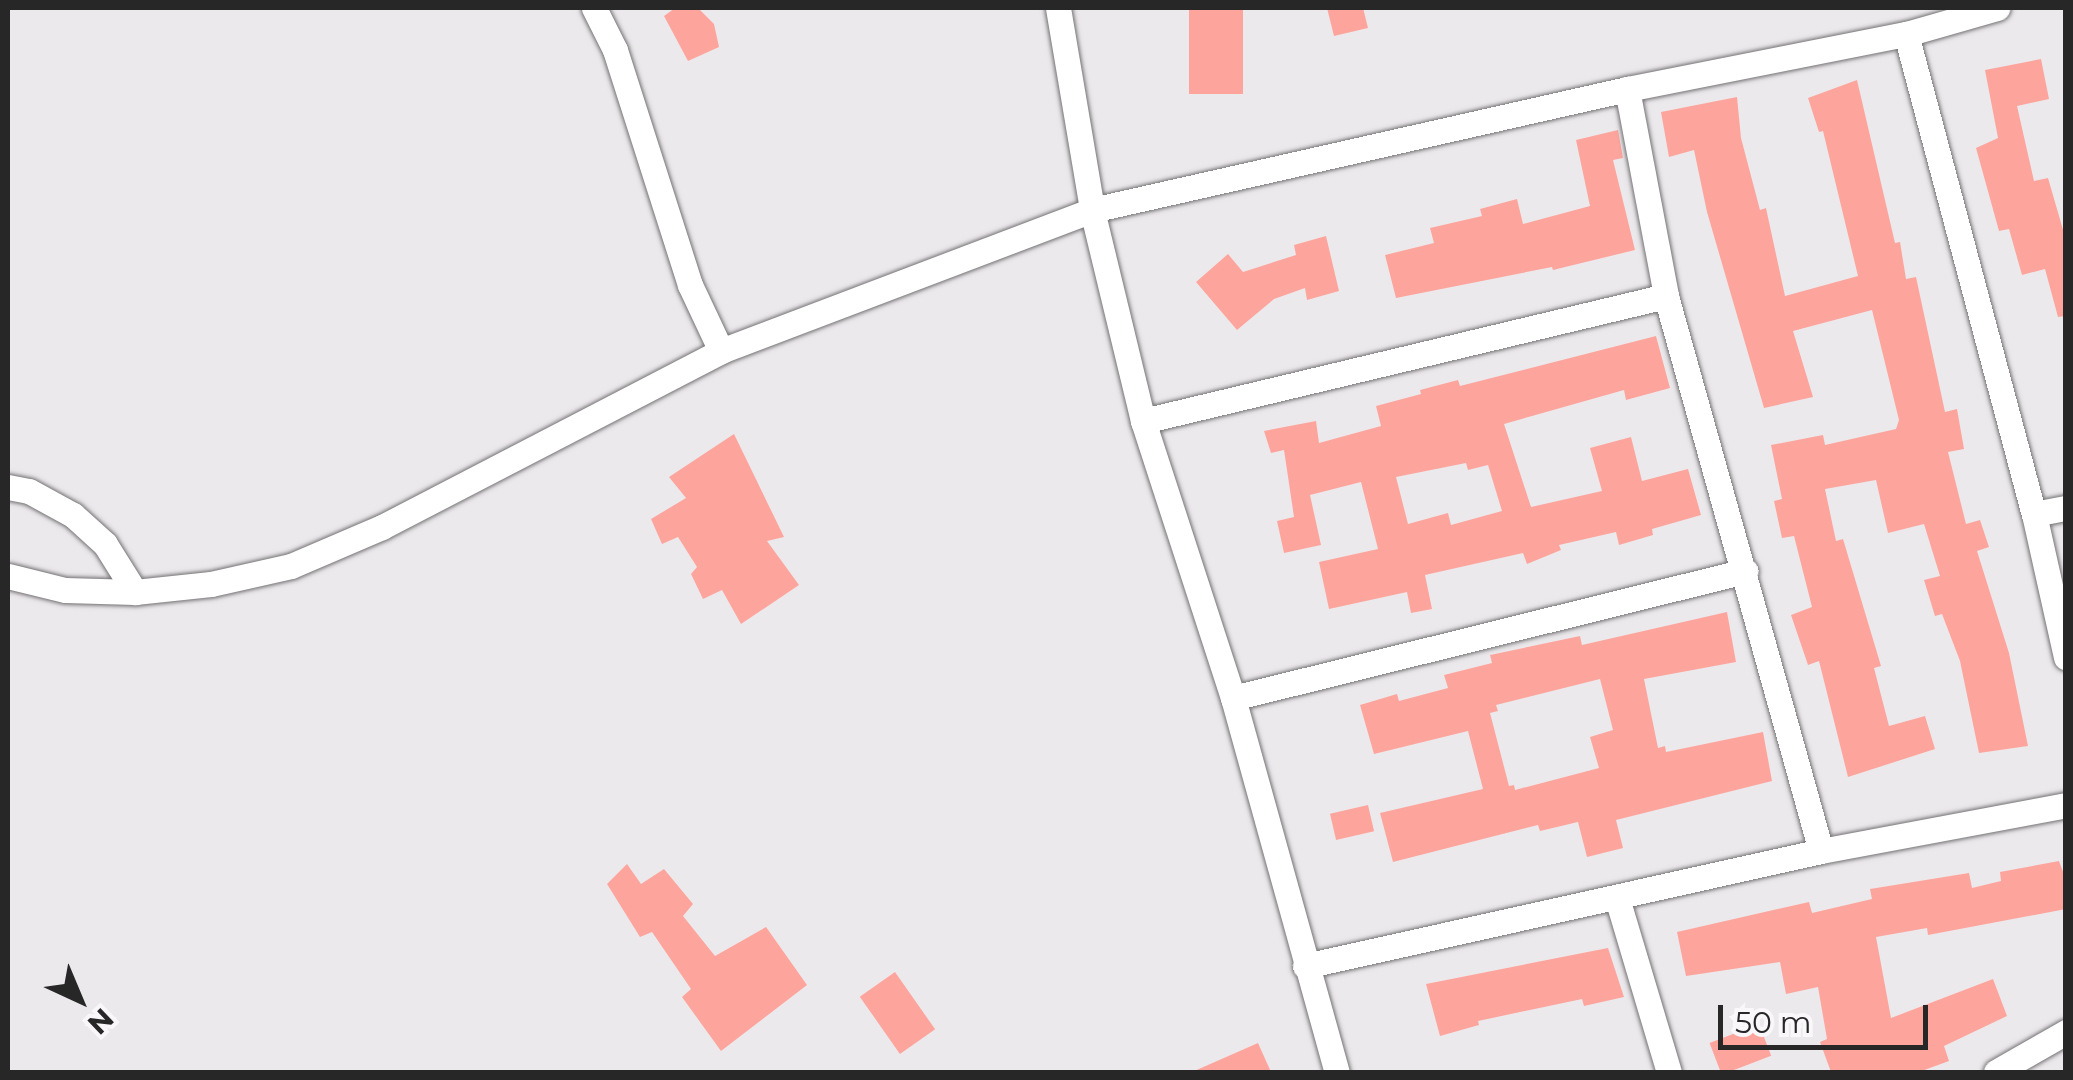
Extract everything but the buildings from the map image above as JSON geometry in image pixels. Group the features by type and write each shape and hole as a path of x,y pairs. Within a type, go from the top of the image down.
{"street":[{"path":"594,8 615,50 690,285 721,350"},
{"path":"1058,8 1092,210 1143,421 1233,698 1304,966 1337,1072"},
{"path":"8,576 66,590 135,592 211,584 291,566 382,527 721,350 1092,210 1627,89 1906,34 1935,16 1997,8"},
{"path":"1906,34 2034,514 2066,658"},
{"path":"1627,89 1666,296 1821,851"},
{"path":"1143,421 1666,296"},
{"path":"8,487 29,491 73,515 118,559 135,592"},
{"path":"2034,514 2066,508"},
{"path":"1233,698 1745,571"},
{"path":"1304,966 1821,851 2066,805"},
{"path":"1617,898 1669,1072"},
{"path":"1996,1072 2066,1032"}]}
